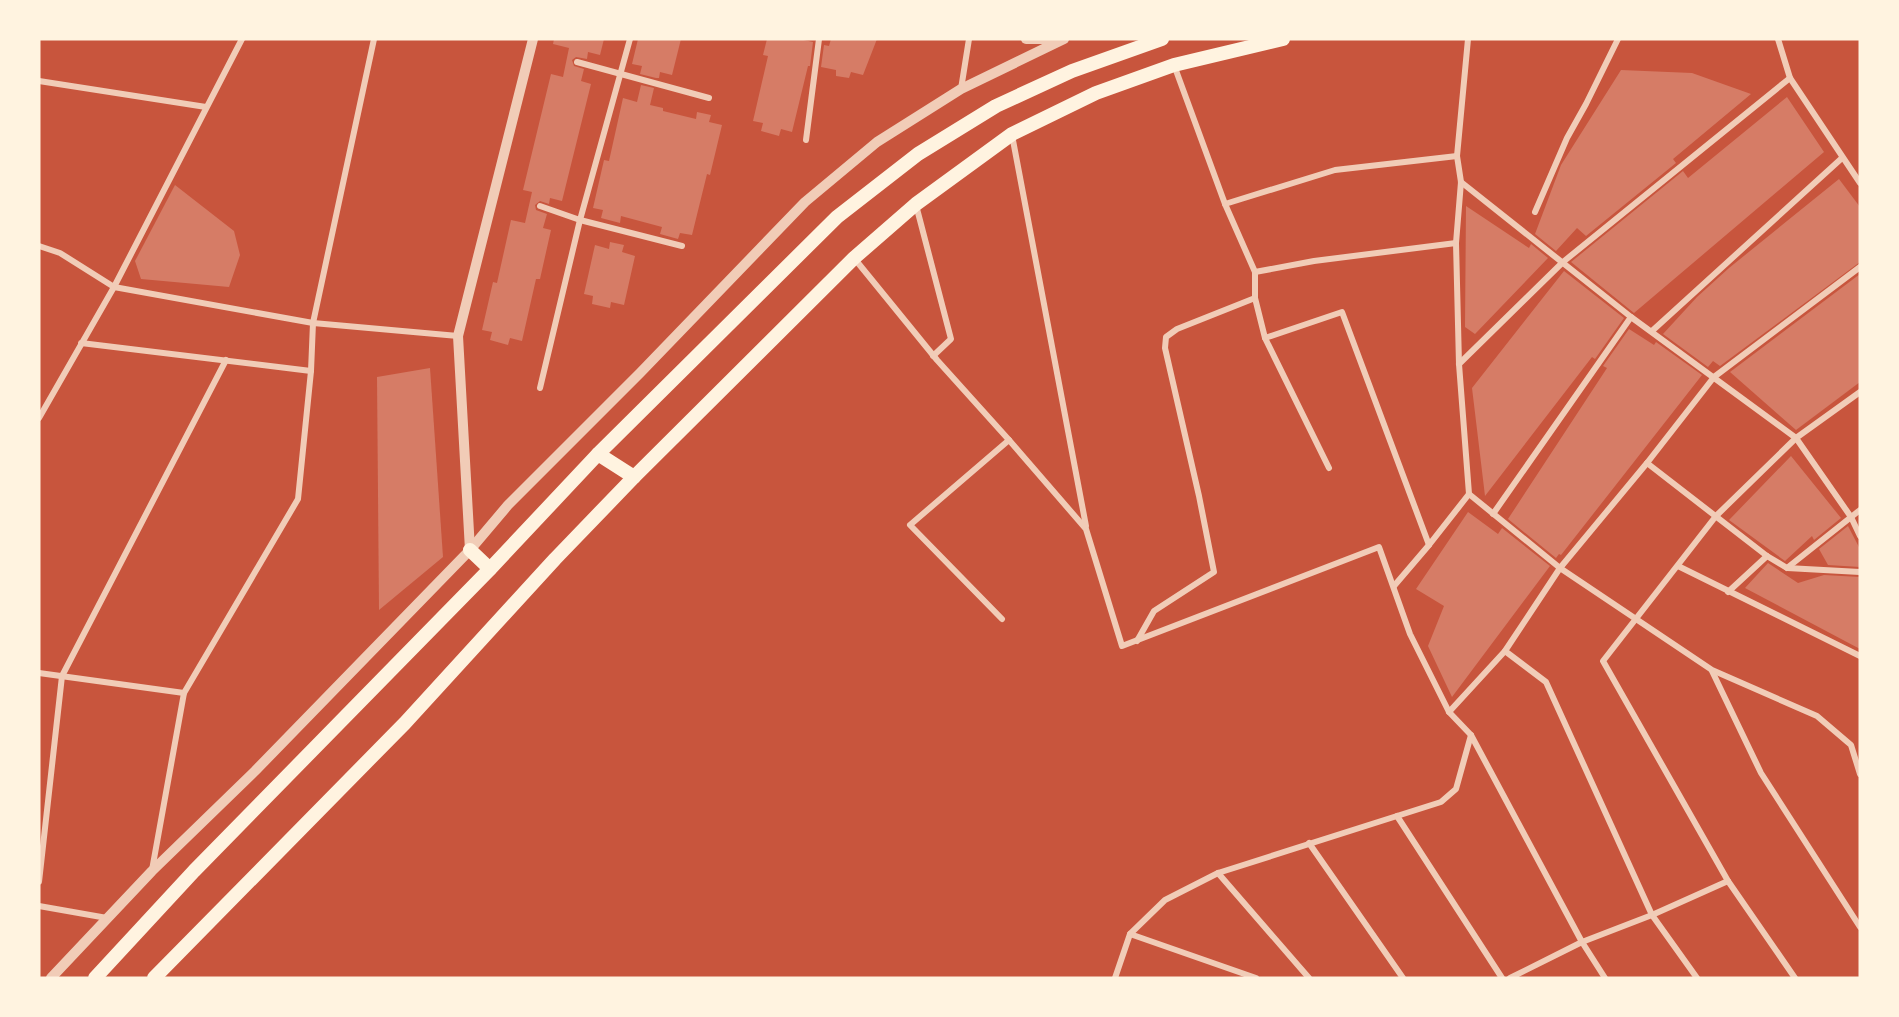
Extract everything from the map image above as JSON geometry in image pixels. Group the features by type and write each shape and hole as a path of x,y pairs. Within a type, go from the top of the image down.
{"main road":[{"path":"95,978 194,871 598,454 837,217 918,154 996,106 1072,71 1162,39"},
{"path":"154,978 405,723 555,559 634,477 854,258 916,204 1012,134 1096,93 1174,65 1283,39"},
{"path":"598,454 634,477"},
{"path":"470,550 490,568"}],"street":[{"path":"39,418 114,286 242,39"},
{"path":"152,871 184,693 298,499 311,371 313,323 374,39"},
{"path":"470,550 458,336 532,39"},
{"path":"540,388 580,220 630,39"},
{"path":"806,140 819,39"},
{"path":"961,89 969,39"},
{"path":"1026,39 1062,39"},
{"path":"51,978 152,871 255,771 470,550 508,505 648,365 805,202 877,142 961,89 1062,39"},
{"path":"1394,586 1430,545 1469,494 1459,364 1456,243 1461,182 1457,156 1468,39"},
{"path":"1535,212 1567,138 1618,39"},
{"path":"1778,39 1790,78 1860,183"},
{"path":"577,62 710,98"},
{"path":"1174,65 1225,204 1255,272 1255,298 1265,338 1329,468"},
{"path":"1459,364 1563,262 1790,78"},
{"path":"39,81 206,107"},
{"path":"1012,134 1086,529 1122,646 1379,547 1410,634 1449,712 1471,735 1582,942 1605,978"},
{"path":"1225,204 1335,170 1457,156"},
{"path":"1652,331 1842,158"},
{"path":"1461,182 1631,317 1796,438 1851,517 1860,536"},
{"path":"916,204 951,339 933,356"},
{"path":"540,206 580,220 682,246"},
{"path":"1255,272 1314,261 1456,243"},
{"path":"39,246 60,253 114,286 313,323 458,336"},
{"path":"854,258 933,356 1086,529"},
{"path":"1449,712 1505,651 1560,568 1647,464 1714,377 1860,267"},
{"path":"1137,641 1154,611 1214,572 1165,348 1166,337 1177,329 1255,298"},
{"path":"1265,338 1342,312 1430,545"},
{"path":"1493,514 1631,317"},
{"path":"81,343 311,371"},
{"path":"39,882 62,675 226,360"},
{"path":"1795,978 1728,881 1603,661 1716,516 1796,438 1860,392"},
{"path":"1002,619 910,525 1009,440"},
{"path":"1647,464 1767,556 1787,568 1860,572"},
{"path":"1469,494 1560,568 1712,670 1818,716 1851,745 1860,773"},
{"path":"1787,568 1860,510"},
{"path":"1728,592 1767,556"},
{"path":"1678,566 1860,656"},
{"path":"1505,651 1546,682 1652,915 1697,978"},
{"path":"1712,670 1761,773 1860,927"},
{"path":"39,673 184,693"},
{"path":"1115,978 1130,934 1165,900 1218,873 1441,802 1456,789 1471,735"},
{"path":"1397,816 1502,978"},
{"path":"1309,843 1403,978"},
{"path":"1218,873 1310,978"},
{"path":"1510,978 1582,942 1652,915 1728,881"},
{"path":"39,906 107,918"},
{"path":"1130,934 1256,978"}],"building":[{"path":"554,39 604,39 600,55 588,52 587,59 576,57 572,60 574,66 584,69 581,81 591,84 562,201 550,198 549,204 540,201 535,205 536,210 547,214 543,228 551,230 540,279 536,279 522,341 510,338 508,345 490,340 492,332 482,330 493,282 497,283 511,220 525,223 532,192 523,190 551,74 563,77 569,48 553,44"},
{"path":"638,39 681,39 672,75 660,72 659,78 656,78 640,74 642,66 632,64"},
{"path":"767,39 799,39 813,42 810,66 808,66 792,132 781,129 779,136 761,131 763,123 753,121 768,56 763,55"},
{"path":"831,39 877,39 863,75 851,72 849,78 836,76 836,70 821,67 824,45 829,46"},
{"path":"1621,70 1692,73 1751,94 1673,159 1676,163 1586,236 1577,228 1556,251 1535,234 1561,165"},
{"path":"641,85 654,88 650,105 663,108 663,111 696,119 697,112 711,115 709,122 722,125 692,235 680,233 678,239 660,234 662,227 621,216 620,223 601,218 603,210 593,208 604,160 609,161 623,98 637,102"},
{"path":"1787,97 1824,152 1634,313 1571,262 1683,171 1688,178"},
{"path":"1839,179 1860,207 1860,262 1720,366 1713,361 1708,367 1663,334 1697,297 1729,268"},
{"path":"175,185 234,231 240,255 229,287 141,279 135,261"},
{"path":"1466,206 1529,248 1531,244 1548,258 1475,334 1465,327"},
{"path":"610,242 624,245 622,252 635,256 624,305 611,302 610,308 592,304 593,296 584,294 595,245 609,249"},
{"path":"1564,271 1624,318 1595,359 1592,357 1485,496 1472,388"},
{"path":"1860,274 1860,382 1796,430 1730,372"},
{"path":"1629,329 1654,345 1656,342 1702,375 1561,555 1559,554 1556,558 1508,519 1607,368 1603,366"},
{"path":"430,368 443,557 379,610 377,377"},
{"path":"1791,456 1841,518 1814,540 1812,536 1785,561 1729,520"},
{"path":"1468,512 1498,534 1502,528 1550,566 1452,697 1428,646 1444,606 1416,589"},
{"path":"1848,526 1860,549 1860,567 1828,565 1819,549"},
{"path":"1768,563 1798,583 1824,575 1860,577 1860,649 1745,588"}]}
